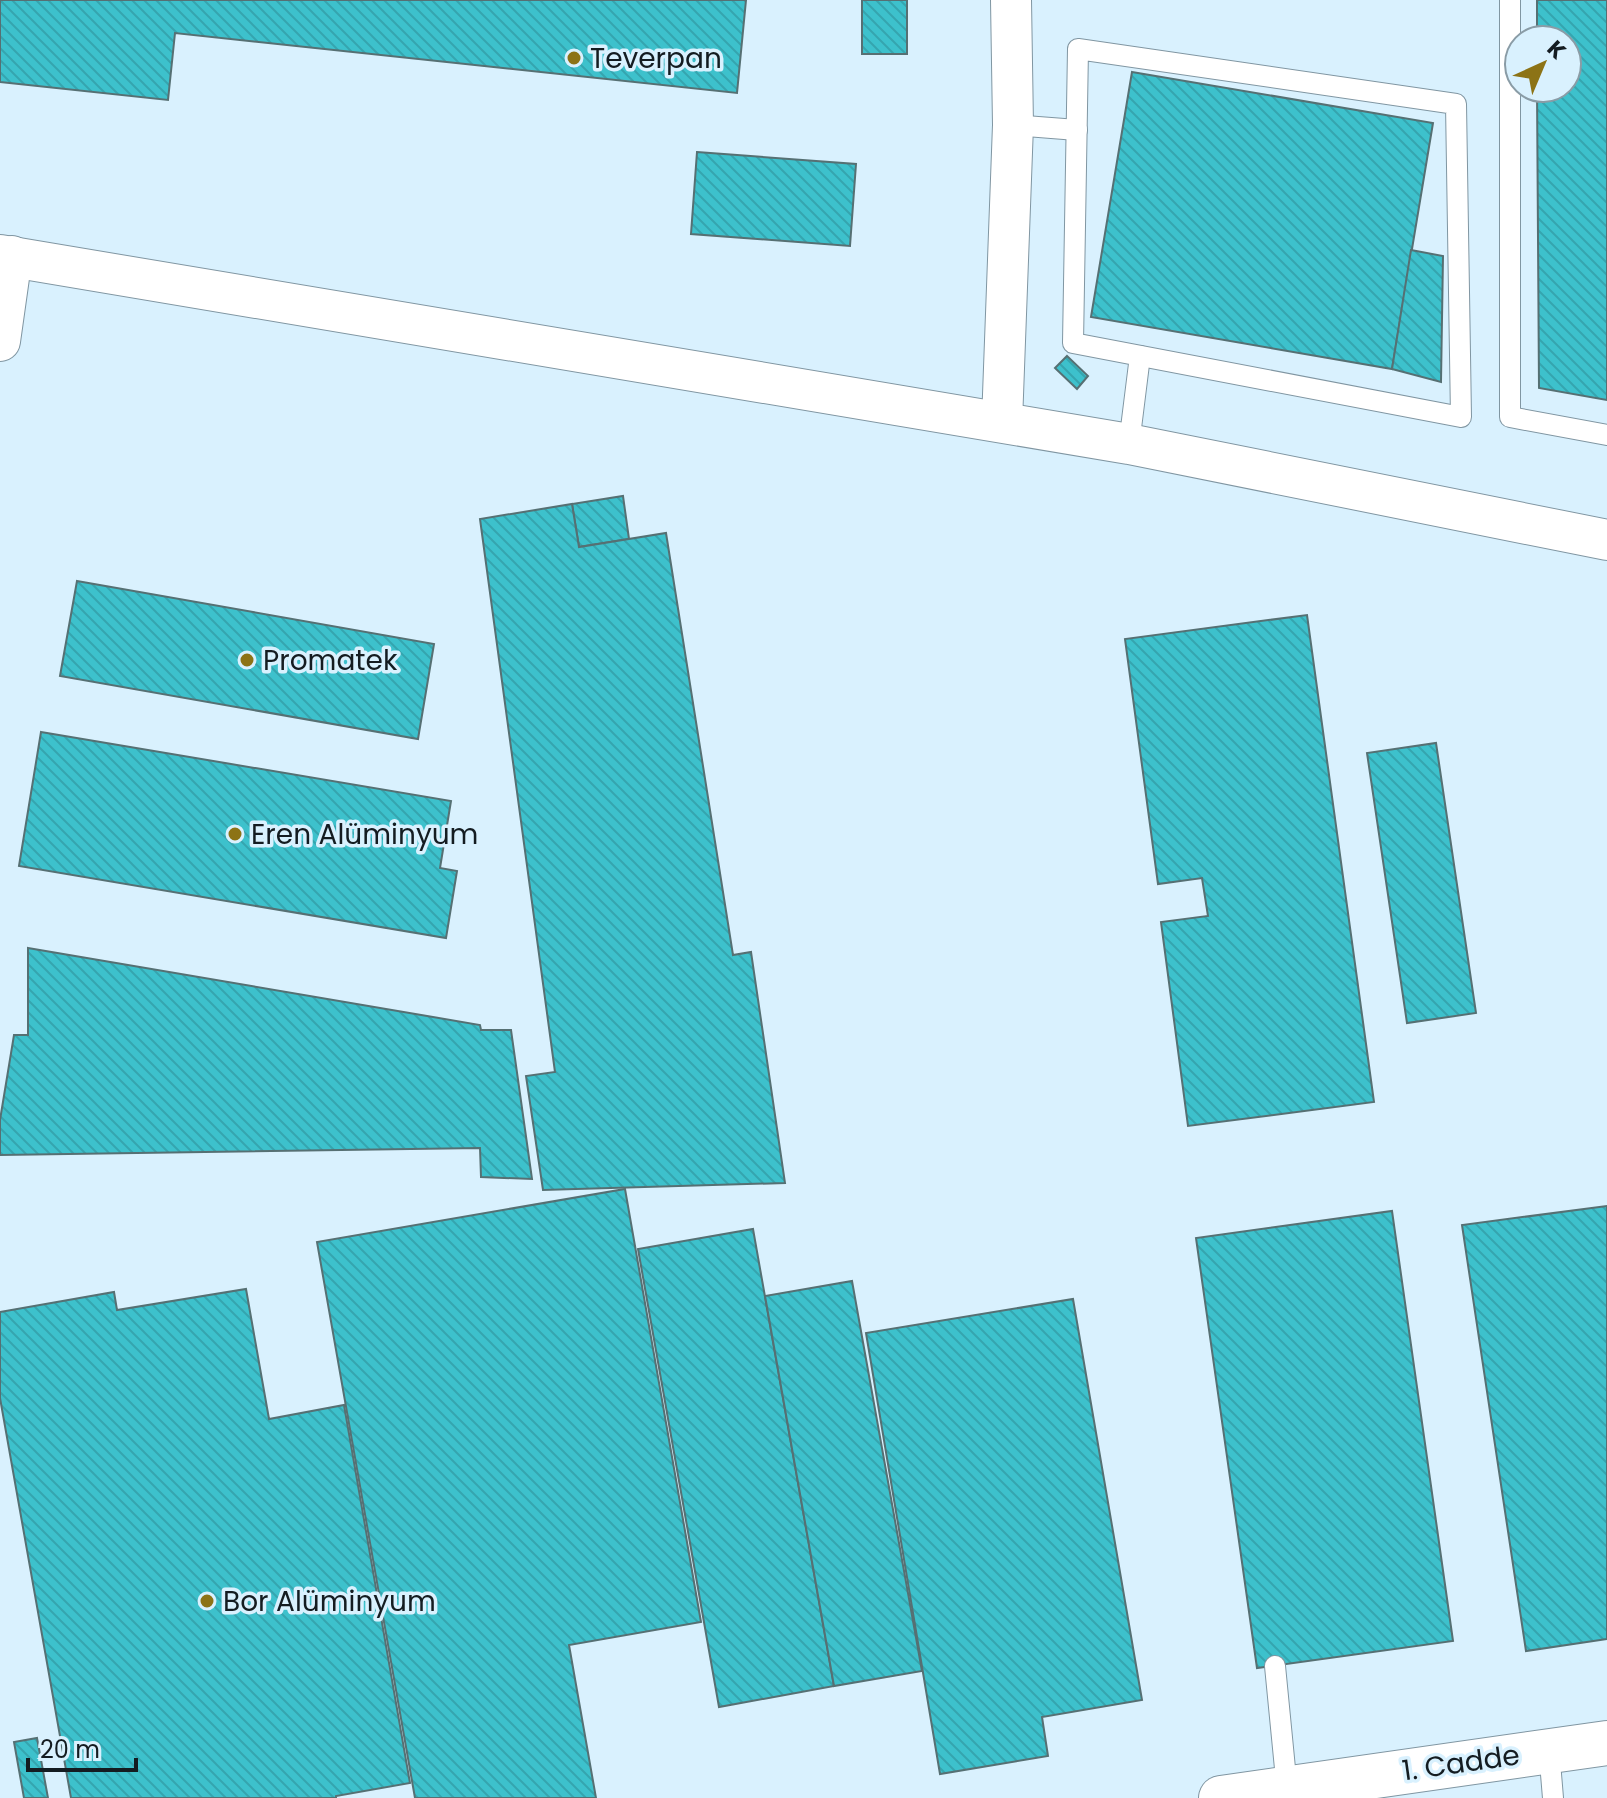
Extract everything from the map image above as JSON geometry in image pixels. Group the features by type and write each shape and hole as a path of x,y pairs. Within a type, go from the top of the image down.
{"street":[{"path":"1002,422 1013,125 1011,0"},
{"path":"0,341 6,256 1129,444 1607,540"},
{"name":"1. Cadde","path":"1221,1798 1607,1743"}],"lane":[{"path":"1510,0 1510,417 1607,435"},
{"path":"1078,49 1456,104 1461,417 1073,343 1077,130 1078,49"},
{"path":"1013,125 1077,130"},
{"path":"1129,444 1140,356"},
{"path":"1275,1666 1287,1789"},
{"path":"1549,1750 1553,1798"}],"building":[{"name":"Teverpan","path":"0,0 746,0 737,93 175,33 168,100 0,82"},
{"path":"862,0 907,0 907,54 862,54"},
{"path":"1537,0 1607,0 1607,400 1539,388 1537,104 1583,104 1583,24 1537,24"},
{"path":"1132,72 1433,123 1392,369 1091,317"},
{"path":"697,152 856,164 850,246 691,234"},
{"path":"1411,250 1443,256 1441,382 1392,369"},
{"path":"1067,356 1088,376 1077,389 1055,368"},
{"path":"623,496 629,539 579,547 572,504"},
{"path":"572,504 579,547 666,533 733,955 751,952 785,1183 543,1190 526,1076 555,1072 480,519"},
{"name":"Promatek","path":"77,581 434,644 418,739 60,676"},
{"path":"1307,615 1374,1102 1188,1126 1161,922 1208,916 1202,878 1158,884 1125,639"},
{"name":"Eren Alüminyum","path":"41,732 451,801 440,868 457,871 446,938 19,866"},
{"path":"1436,743 1476,1013 1407,1023 1367,753"},
{"path":"28,948 480,1025 481,1030 511,1030 532,1179 481,1177 480,1148 0,1155 0,1120 14,1035 28,1035"},
{"path":"625,1189 701,1622 569,1645 596,1798 415,1798 317,1242"},
{"path":"1607,1206 1607,1639 1526,1651 1462,1225"},
{"path":"1392,1211 1453,1641 1257,1668 1196,1238"},
{"path":"753,1229 834,1686 719,1707 638,1249"},
{"path":"852,1281 922,1671 834,1686 765,1296"},
{"name":"Bor Alüminyum","path":"246,1289 269,1419 344,1405 410,1783 336,1798 71,1798 0,1398 0,1312 114,1292 117,1310"},
{"path":"1073,1299 1142,1700 1042,1717 1048,1756 940,1774 866,1333"},
{"path":"37,1738 48,1798 24,1798 14,1742"}],"place":[{"name":"Teverpan","path":"574,58"},
{"name":"Promatek","path":"247,660"},
{"name":"Eren Alüminyum","path":"235,834"},
{"name":"Bor Alüminyum","path":"207,1601"}]}
